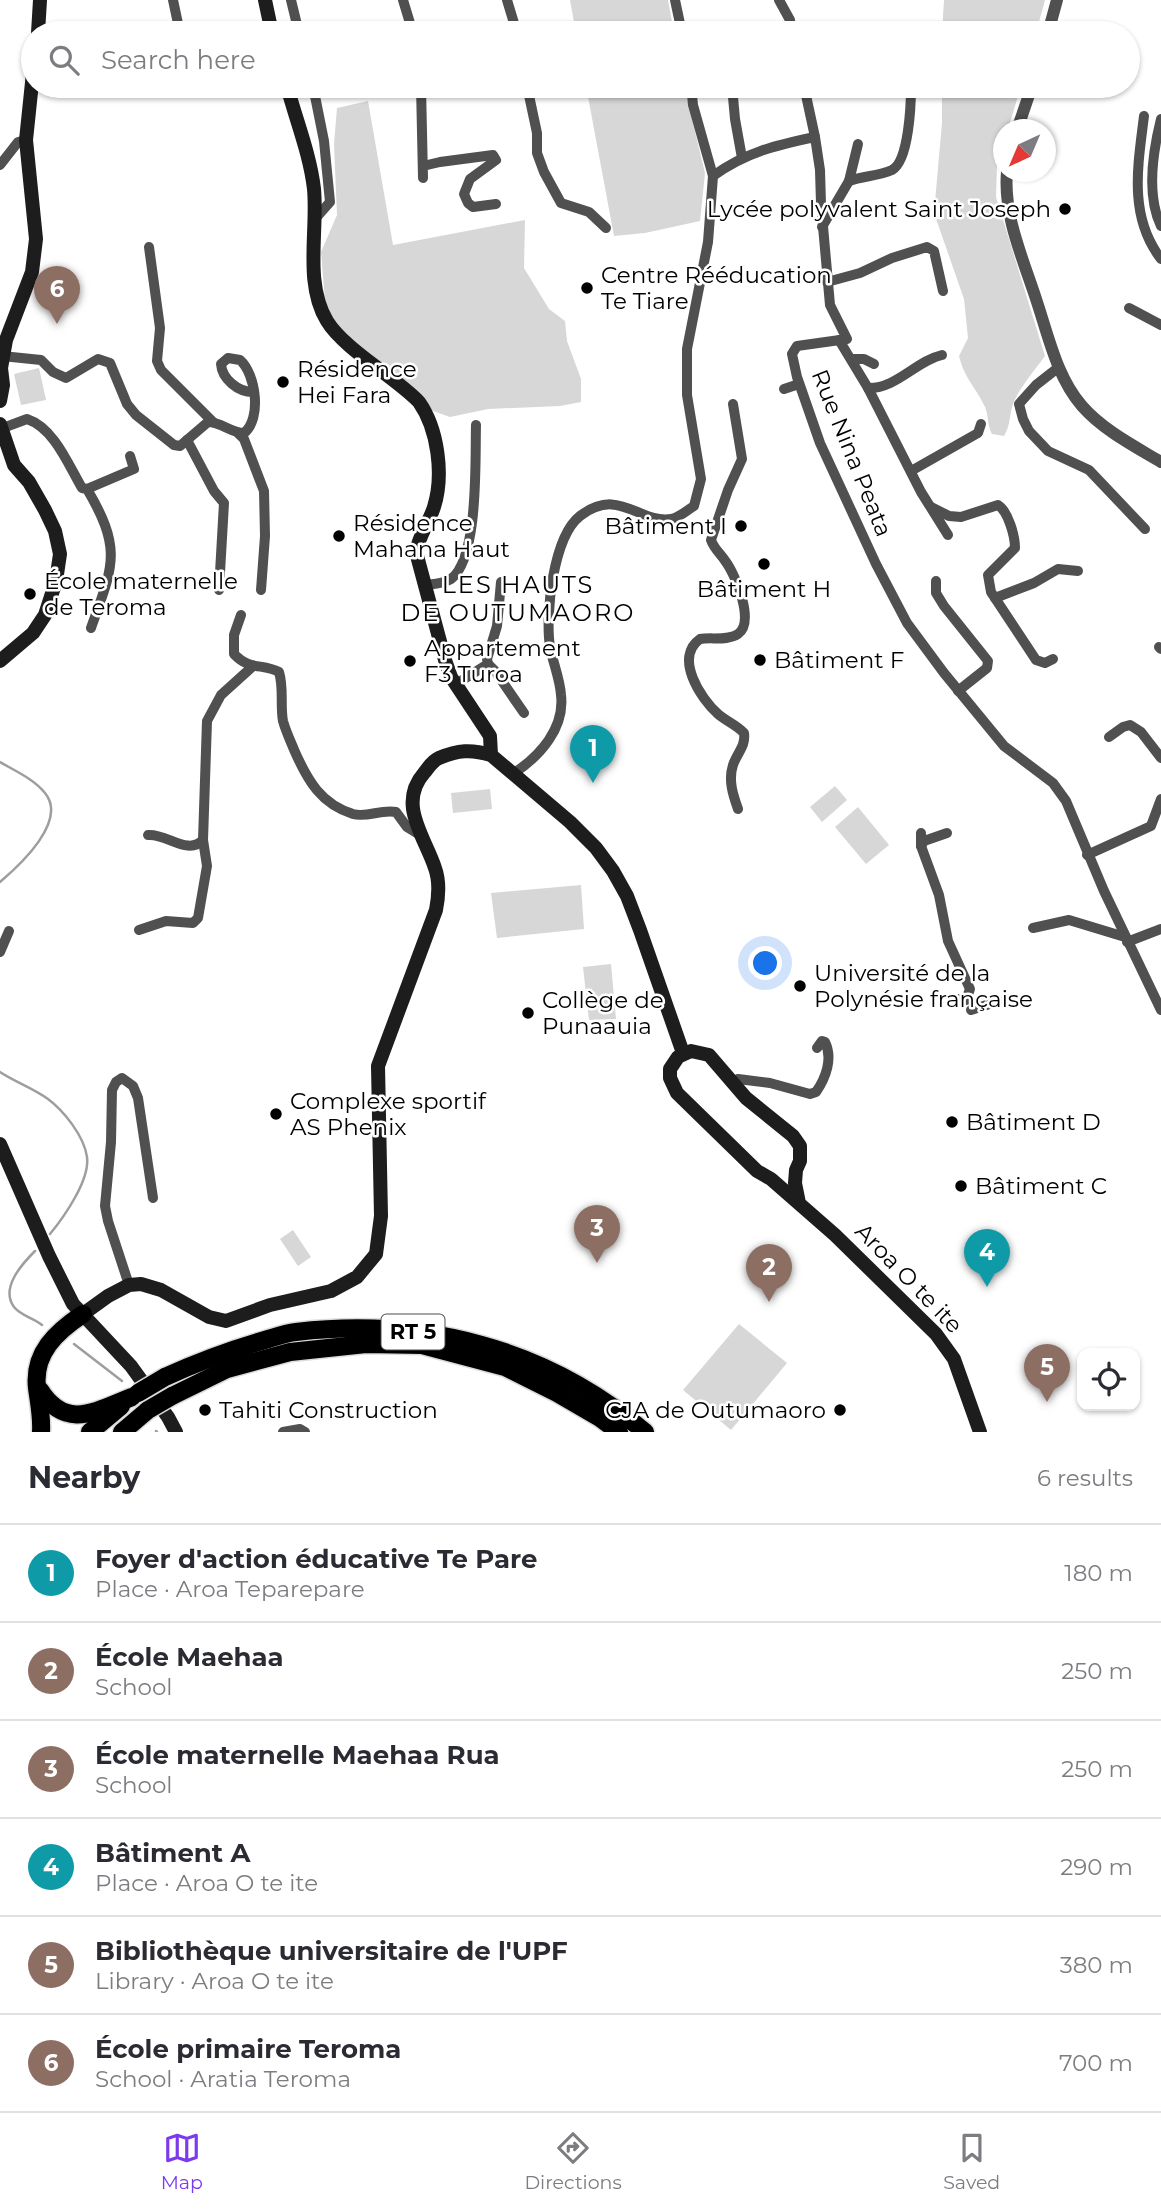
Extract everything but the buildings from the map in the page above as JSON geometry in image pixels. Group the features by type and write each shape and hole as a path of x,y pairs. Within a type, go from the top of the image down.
{"highway":[{"path":"40,1432 41,1408 37,1385 44,1349 59,1331 83,1314"},
{"name":"RT 5","path":"90,1432 135,1395 165,1377 220,1353 294,1332 387,1328 470,1341 510,1352 552,1371 597,1397 645,1432"},
{"name":"RT 5","path":"122,1432 148,1410 228,1369 290,1352 366,1344 422,1345 505,1367 557,1393 619,1432"},
{"path":"37,1385 47,1402 57,1410 74,1415 89,1413 135,1395"}],"main road":[{"path":"39,21 40,0"},
{"path":"265,0 269,21"},
{"path":"0,401 5,340 32,272 36,239 26,140 30,98"},
{"path":"290,98 313,186 316,288 327,323 346,343 414,396 427,413 433,429 438,488 416,552 444,660 456,684 490,736 491,755"},
{"path":"0,428 14,465 29,482 55,531 60,554 56,581 45,615 33,633 0,661"},
{"path":"83,1314 129,1285 150,1285 219,1321 237,1318 270,1305 331,1291 357,1277 376,1254 381,1216 378,1066 439,895 435,867 414,818 413,796 420,777 434,760 455,751 476,750 491,755 596,848 627,896 684,1053 691,1051 709,1055 761,1112 793,1136 800,1146 795,1183 799,1203"},
{"name":"Aroa O te ite","path":"684,1053 670,1069 670,1078 677,1093 757,1171 771,1178 872,1270 936,1334 954,1359 980,1432"},
{"path":"0,1144 72,1304 131,1366 176,1432"},
{"path":"771,1178 787,1177 796,1170"}],"street":[{"path":"173,0 177,21"},
{"path":"291,0 296,21"},
{"path":"403,0 409,21"},
{"path":"507,0 513,21"},
{"path":"779,0 789,21"},
{"path":"1051,21 1057,0"},
{"path":"677,3 680,21"},
{"path":"315,98 324,141 330,202 315,219"},
{"path":"421,98 423,172 472,156 494,155 496,160 470,179 464,194 473,207 496,204"},
{"path":"530,98 536,129 537,153 544,173 561,203 589,212 606,228"},
{"path":"514,774 549,742 559,722 562,696 548,626 556,561 564,534 578,517 593,508 620,504 659,519 674,519 694,506 701,479 687,395 687,349 708,242 713,176 692,98"},
{"path":"733,98 742,158"},
{"name":"Rue Nina Peata","path":"807,98 820,170 822,227 830,304 847,339 793,348 799,384 820,443 876,564 907,622 958,691 1004,746 1053,783 1066,801 1087,855 1161,1010"},
{"path":"849,181 891,170 899,164 907,132 910,98"},
{"path":"1021,119 1028,98"},
{"path":"1144,116 1136,178 1137,200 1161,258"},
{"path":"1161,119 1154,160 1154,200 1161,226"},
{"path":"713,176 757,150 815,136"},
{"path":"0,165 18,142 26,140"},
{"path":"822,227 849,181 858,144"},
{"path":"1154,160 1161,147"},
{"path":"1007,182 1007,198 1016,238 1059,368 1069,389 1082,407 1101,424 1161,462"},
{"path":"149,247 160,328 157,360 161,370 213,422 238,433 244,439 264,491 265,536 261,590"},
{"path":"827,282 860,273 892,258 927,247 934,251 943,290"},
{"path":"1129,308 1161,325"},
{"path":"839,340 948,535"},
{"path":"868,388 882,386 923,362 942,355"},
{"path":"2,356 41,360 53,372 66,378 98,359 110,363 127,404 136,415 174,445 180,446 202,425 213,422"},
{"path":"852,359 864,359 874,364"},
{"path":"1059,368 1036,385 1019,404 1023,419 1048,451 1089,470 1145,529"},
{"path":"784,389 799,384"},
{"path":"238,433 244,433 254,422 253,392"},
{"path":"733,404 742,459 711,540 738,586 744,608 744,624 737,635 700,639 689,652 689,660 703,698 716,712 744,733 744,742 730,783 738,809"},
{"path":"0,428 27,419 41,424 82,488 87,489 134,469 130,456"},
{"path":"911,471 978,433 981,424"},
{"path":"425,585 440,584 453,578 464,559 470,540 473,509 476,425"},
{"path":"187,440 214,491 224,503 219,590"},
{"path":"87,489 107,530 112,547 110,578 91,628"},
{"path":"931,507 949,516 961,517 998,505 1004,508 1015,548 988,575 988,584 1036,660 1045,663 1053,659"},
{"path":"995,598 1034,583 1058,569 1078,571"},
{"path":"936,581 936,593 944,606 988,662 987,668 958,691"},
{"path":"500,582 497,626 487,659 524,713"},
{"path":"241,615 232,648 234,654 240,662 252,667 279,672 283,721 305,773 318,793 328,803 362,816 378,811 396,812 407,827 420,835"},
{"path":"456,684 488,664"},
{"path":"139,930 166,921 193,923 198,918 207,866 203,840 207,721 221,695 252,667"},
{"path":"1109,737 1130,725 1141,732 1161,758"},
{"path":"1087,855 1150,826 1161,799"},
{"path":"921,833 921,846 939,895 948,941 970,989 966,1000 957,999"},
{"path":"921,846 924,841 947,833"},
{"path":"148,835 156,834 189,847 198,845 203,840"},
{"path":"1033,928 1069,920 1126,939 1161,929"},
{"path":"0,952 9,931"},
{"path":"971,1010 991,1006 999,1001"},
{"path":"733,1084 738,1079 753,1079 810,1094 816,1092 827,1069 829,1052 825,1042 822,1041 817,1048"},
{"path":"129,1285 105,1206 111,1142 112,1090 122,1078 133,1086 138,1098 153,1198"},
{"path":"283,1432 303,1430"}],"shaded area":[{"path":"570,0 668,0 672,21 574,21"},
{"path":"944,0 1045,0 1039,21 943,21"},
{"path":"588,98 687,98 705,173 700,221 645,233 614,236"},
{"path":"942,98 1017,98 1011,119 993,119 993,182 996,182 996,197 1045,356 1016,398 1004,436 992,434 985,407 964,371 959,356 968,338 964,299 934,213"},
{"path":"368,101 393,245 525,220 524,268 549,309 565,321 567,341 581,379 581,402 560,406 488,409 450,417 433,411 371,354 337,328 325,301 321,252 337,215 334,144 337,108"},
{"path":"39,368 46,400 21,405 14,374"},
{"path":"835,786 847,800 822,822 810,807"},
{"path":"490,789 492,809 453,813 451,793"},
{"path":"858,807 889,845 866,864 835,827"},
{"path":"581,885 584,929 497,938 491,893"},
{"path":"611,964 616,1019 589,1020 583,967"},
{"path":"293,1230 311,1257 298,1266 280,1239"},
{"path":"739,1324 787,1363 731,1430 683,1390"}],"waterway":[{"path":"0,762 35,784 45,793 50,804 50,816 39,842 0,882"},
{"path":"0,1072 54,1104 67,1117 85,1149 87,1166 80,1187 50,1234"},
{"path":"35,1251 14,1277 10,1300 17,1310 42,1325"},
{"path":"74,1344 122,1381"}],"place":[{"name":"Lycée polyvalent Saint Joseph","path":"1065,209"},
{"name":"Centre Rééducation Te Tiare","path":"587,288"},
{"name":"École primaire Teroma","path":"57,324"},
{"name":"Résidence Hei Fara","path":"283,382"},
{"name":"Bâtiment I","path":"741,526"},
{"name":"Résidence Mahana Haut","path":"339,536"},
{"name":"Bâtiment H","path":"764,564"},
{"name":"École maternelle de Teroma","path":"30,594"},
{"name":"Bâtiment F","path":"760,660"},
{"name":"Appartement F3 Turoa","path":"410,661"},
{"name":"Foyer d'action éducative Te Pare","path":"593,783"},
{"name":"Université de la Polynésie française","path":"800,986"},
{"name":"Collège de Punaauia","path":"528,1013"},
{"name":"Complexe sportif AS Phenix","path":"276,1114"},
{"name":"Bâtiment D","path":"952,1122"},
{"name":"Bâtiment C","path":"961,1186"},
{"name":"École maternelle Maehaa Rua","path":"597,1263"},
{"name":"Bâtiment A","path":"987,1287"},
{"name":"École Maehaa","path":"769,1302"},
{"name":"Bibliothèque universitaire de l'UPF","path":"1047,1402"},
{"name":"Tahiti Construction","path":"205,1410"},
{"name":"CJA de Outumaoro","path":"840,1410"}],"district":[{"name":"LES HAUTS DE OUTUMAORO","path":"518,599"}]}
